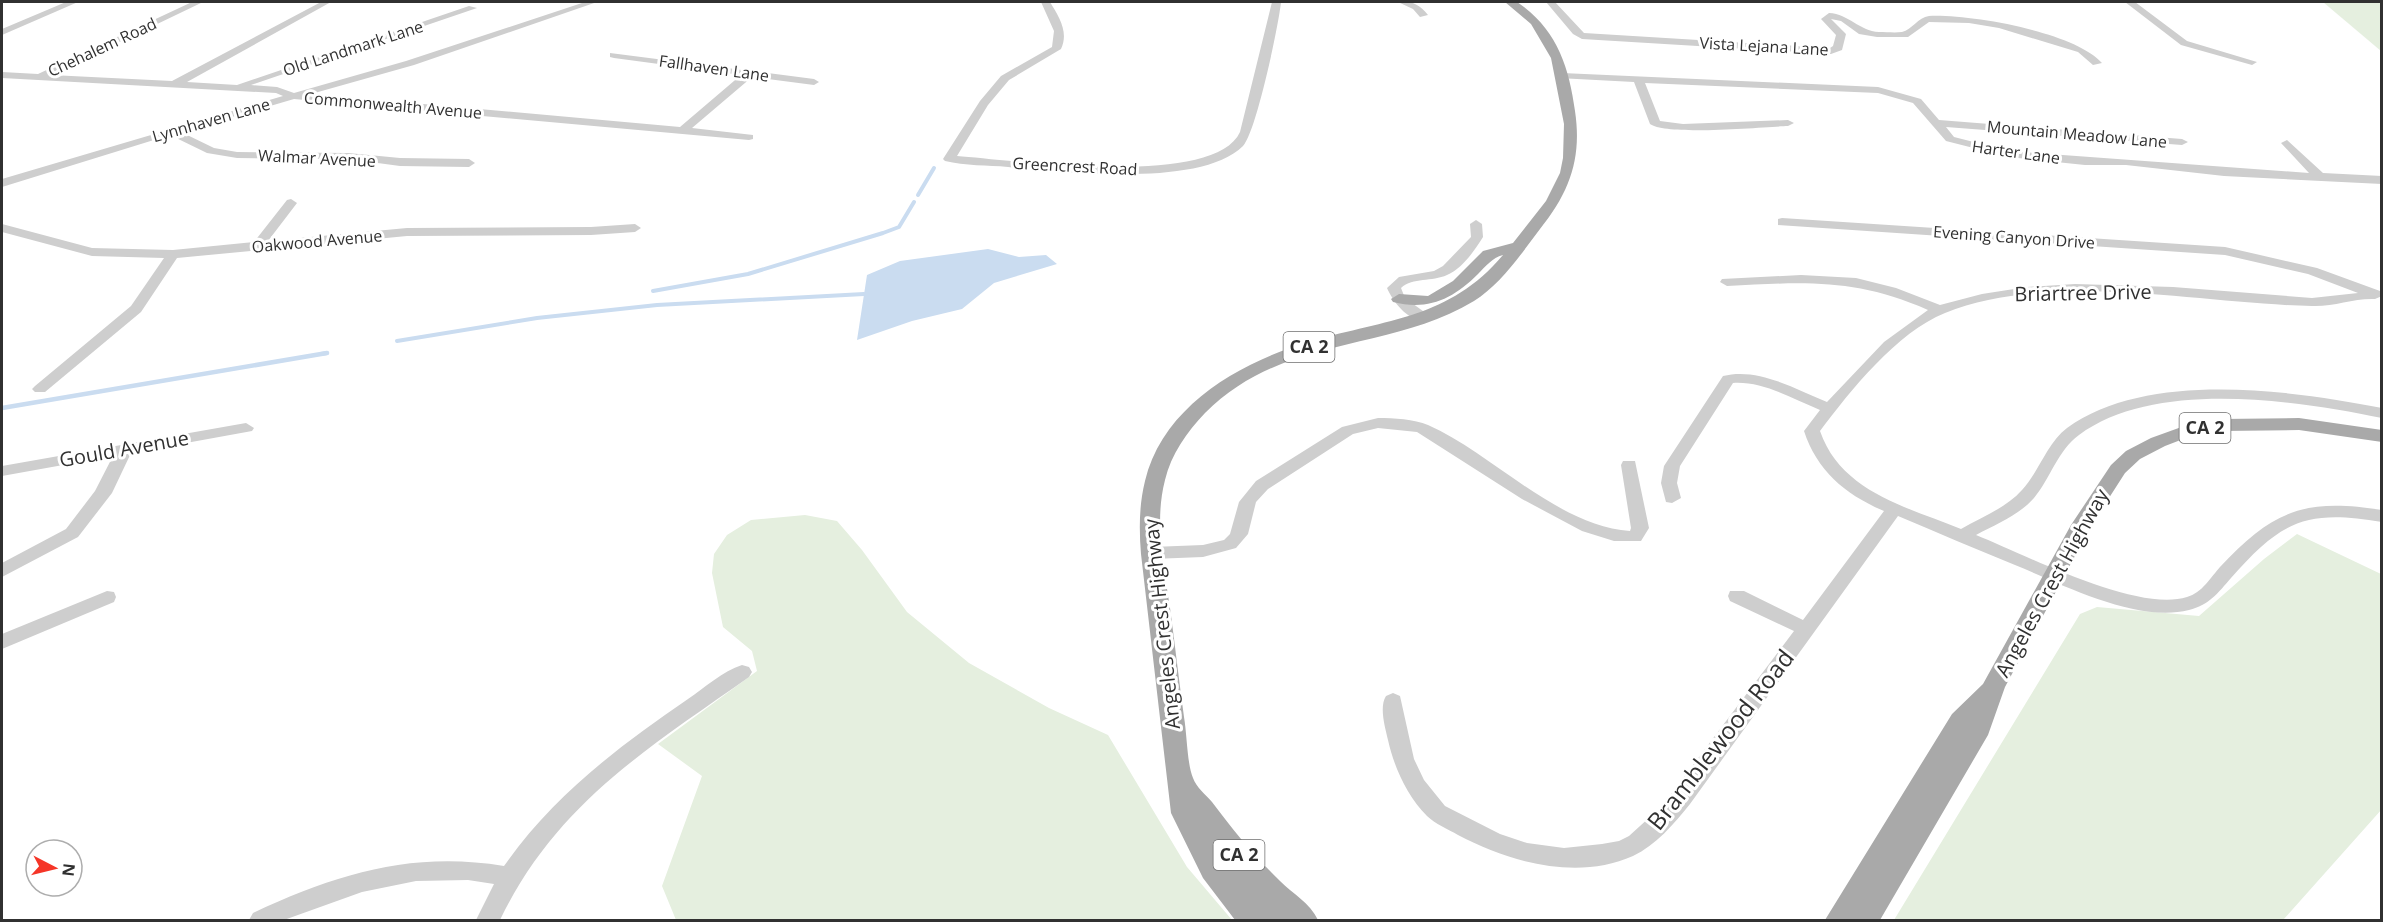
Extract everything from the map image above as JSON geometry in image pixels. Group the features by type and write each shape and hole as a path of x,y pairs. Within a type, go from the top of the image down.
{"main road":[{"name":"Angeles Crest Highway","path":"1253,921 1226,893 1199,850 1184,813 1152,553 1150,505 1161,461 1181,430 1204,403 1249,372 1297,351 1422,317 1470,296 1489,281 1540,220 1561,190 1568,174 1572,143 1562,76 1552,43 1544,28 1510,2"},
{"path":"1399,299 1416,302 1432,300 1459,284 1489,254 1517,247"},
{"name":"Angeles Crest Highway","path":"1865,921 1979,728 1993,687 2081,525 2118,469 2133,455 2158,442 2204,428 2252,423 2307,425 2382,436"},
{"name":"Angeles Crest Highway","path":"1839,921 1860,892 1961,721 1993,687"},
{"path":"1180,782 1192,809 1226,867 1272,921"},
{"name":"CA 2","path":"1180,782 1227,842 1270,890 1304,921"}],"street":[{"path":"2,32 73,2"},
{"name":"Chehalem Road","path":"39,77 198,2"},
{"path":"174,84 327,2"},
{"name":"Lynnhaven Lane","path":"2,183 171,131 410,63 593,2"},
{"name":"Greencrest Road","path":"1046,2 1058,26 1059,44 1056,49 1005,78 984,103 950,159 1138,170 1201,166 1223,158 1235,150 1242,141 1277,2"},
{"path":"1403,2 1416,7 1423,15"},
{"name":"Vista Lejana Lane","path":"1551,2 1578,35 1831,51 1838,48 1840,34 1826,19 1828,16 1849,21 1853,27 1867,33 1905,35 1919,23 1939,18 2000,25 2082,50 2097,63"},
{"path":"2130,2 2184,43 2252,62"},
{"name":"Old Landmark Lane","path":"235,87 472,8"},
{"name":"Fallhaven Lane","path":"614,55 814,82"},
{"path":"681,132 751,72"},
{"name":"Commonwealth Avenue","path":"2,75 277,90 294,96 749,137"},
{"name":"Harter Lane","path":"1562,76 1878,90 1908,96 1917,102 1946,136 1959,143 2009,154 2085,161 2144,162 2224,172 2382,180"},
{"path":"1638,79 1656,124 1683,127 1788,123"},
{"name":"Mountain Meadow Lane","path":"1936,123 2182,142"},
{"name":"Walmar Avenue","path":"171,131 211,151 237,155 348,156 399,162 469,163"},
{"path":"2287,143 2321,178"},
{"path":"257,247 291,203"},
{"name":"Evening Canyon Drive","path":"1782,222 2247,255 2312,271 2378,296"},
{"path":"1422,317 1399,299 1394,288 1404,278 1441,273 1452,267 1477,237 1476,224"},
{"name":"Oakwood Avenue","path":"2,228 92,252 173,254 407,232 591,231 635,228"},
{"path":"40,389 136,309 173,254"},
{"path":"1727,282 1824,279 1848,281 1885,289 1939,310"},
{"name":"Briartree Drive","path":"2378,296 2312,302 2098,289 2002,294 1939,310 1907,328 1829,408 1812,431 1817,448 1827,464 1845,483 1894,510 2116,598 2158,605 2187,604 2198,601 2274,525 2295,515 2328,510 2382,516"},
{"path":"1672,498 1669,483 1672,466 1728,379 1738,377 1757,380 1829,408"},
{"path":"1961,537 2020,502 2072,432 2125,405 2156,398 2228,395 2317,402 2382,413"},
{"path":"1152,553 1220,549 1230,544 1242,530 1249,498 1260,486 1323,448 1339,435 1379,422 1401,423 1422,428 1566,517 1624,539 1639,534 1629,465"},
{"name":"Gould Avenue","path":"2,471 246,428"},
{"path":"2,571 72,533 103,494 125,449"},
{"name":"Bramblewood Road","path":"1393,701 1394,723 1403,758 1435,810 1475,834 1505,847 1541,857 1587,858 1627,849 1658,827 1894,510"},
{"path":"1737,596 1806,629"},
{"path":"2,642 107,597"},
{"path":"488,921 509,877 530,846 568,802 589,782 742,672"},
{"path":"261,921 285,909 346,886 390,877 430,870 467,870 509,877"}],"green space":[{"path":"2323,2 2381,2 2381,51"},
{"path":"805,515 837,521 862,550 907,612 969,663 1049,708 1108,735 1187,867 1232,920 676,920 662,886 702,776 658,744 757,671 752,651 723,627 712,573 714,554 727,535 751,520"},
{"path":"2297,534 2381,574 2382,809 2283,920 1894,920 2080,614 2097,607 2199,616 2264,559"}],"water":[{"path":"988,249 1019,257 1046,255 1057,264 994,283 962,309 912,321 857,340 867,275 900,261"}],"waterway":[{"path":"918,195 934,168"},
{"path":"653,291 748,274 883,233 899,227 914,202"},
{"path":"397,341 537,318 657,305 864,294"},
{"path":"2,408 327,353 321,354"}]}
